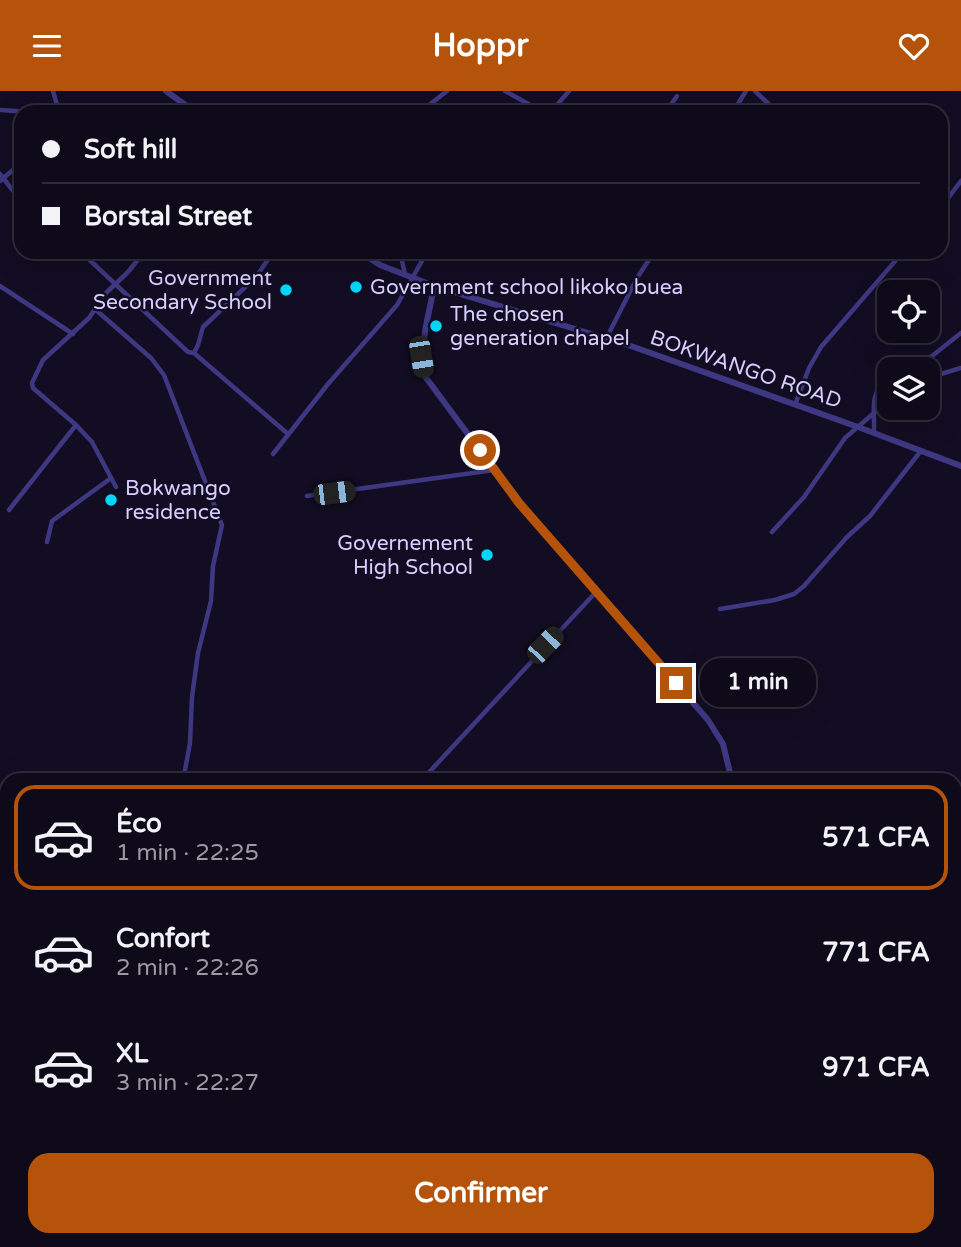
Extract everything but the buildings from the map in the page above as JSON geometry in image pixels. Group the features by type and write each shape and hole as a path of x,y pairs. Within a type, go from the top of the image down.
{"street":[{"path":"166,91 185,105"},
{"path":"429,105 447,91"},
{"path":"505,91 530,105"},
{"path":"557,105 569,91"},
{"path":"755,91 770,105"},
{"path":"671,105 677,96"},
{"path":"1,178 14,193"},
{"path":"948,198 961,181"},
{"path":"88,259 188,352 194,353 288,435"},
{"path":"116,487 92,442 33,388 32,383 43,360 96,310 105,294 138,259"},
{"path":"194,353 205,323 256,277 268,259"},
{"name":"BOKWANGO ROAD","path":"371,259 434,286 606,339 961,466"},
{"path":"402,259 405,275"},
{"path":"273,454 328,384 397,305 423,259"},
{"path":"606,339 649,259"},
{"path":"795,405 809,368 821,347 897,259"},
{"path":"0,286 73,334"},
{"path":"434,286 423,335 421,357 424,375 519,503 708,720 723,744 730,773"},
{"path":"96,310 151,358 164,375 222,525 213,566 211,601 198,653 190,743 184,773"},
{"path":"930,357 961,333"},
{"path":"940,375 961,369"},
{"path":"874,433 873,414 877,391"},
{"path":"772,531 804,497 845,437 877,410"},
{"path":"9,510 76,425"},
{"path":"720,609 775,600 794,594 870,516 920,452"},
{"path":"307,496 494,470"},
{"path":"47,541 52,521 111,478"},
{"path":"428,773 595,593"}],"place":[{"name":"Government school likoko buea","path":"356,287"},
{"name":"Government Secondary School","path":"286,290"},
{"name":"The chosen generation chapel","path":"436,326"},
{"name":"Bokwango residence","path":"111,500"},
{"name":"Governement High School","path":"487,555"}],"route":[{"path":"480,450 519,503 676,683"}]}
